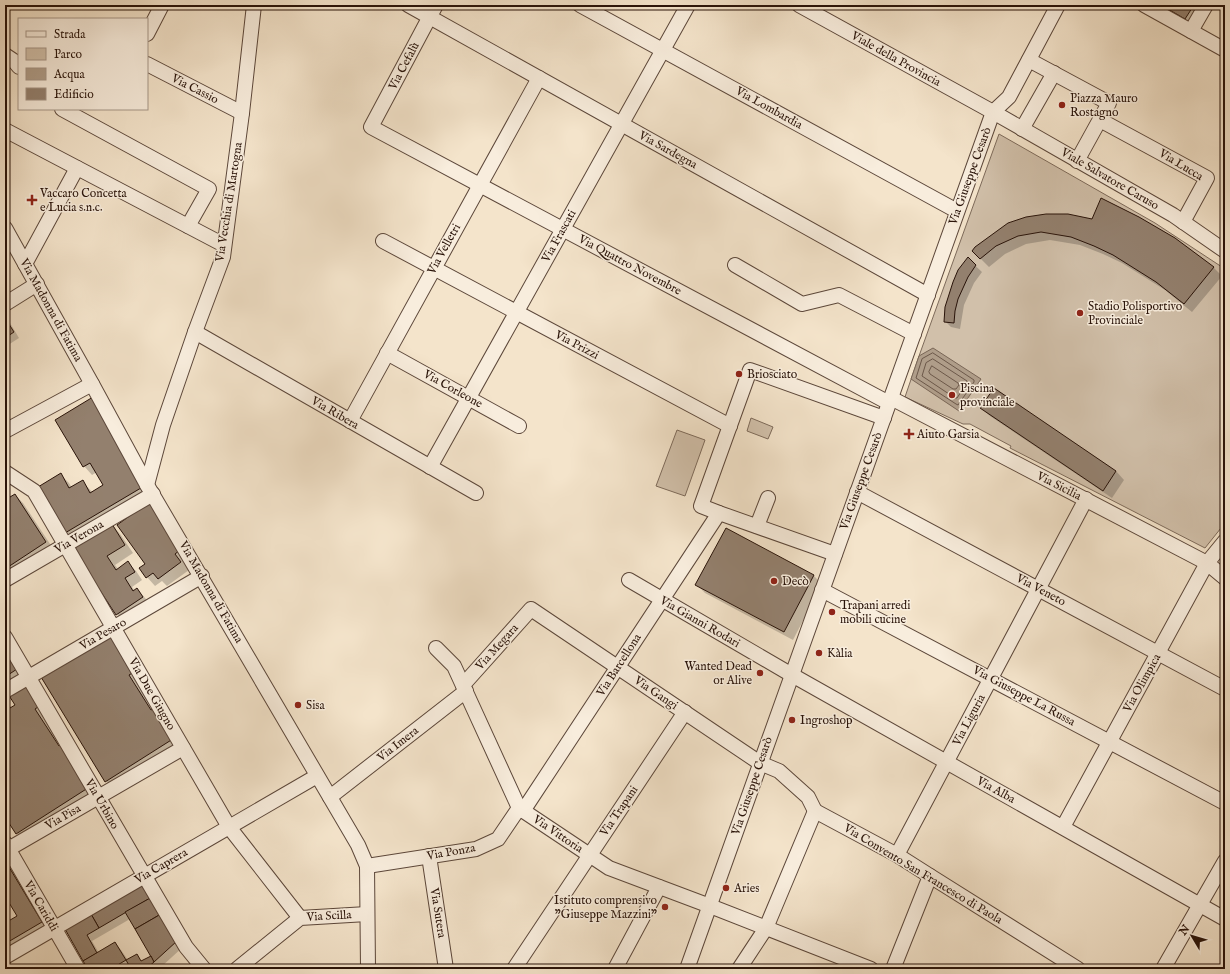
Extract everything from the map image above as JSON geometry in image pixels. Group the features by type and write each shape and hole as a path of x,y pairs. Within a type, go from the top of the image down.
{"street":[{"path":"148,32 162,5"},
{"name":"Via Vecchia di Martogna","path":"150,490 163,425 223,257 242,113 254,5"},
{"name":"Via Sardegna","path":"408,5 433,11 539,78 928,295"},
{"name":"Via Lombardia","path":"580,5 957,211"},
{"name":"Via Frascati","path":"430,467 688,5"},
{"name":"Viale della Provincia","path":"799,5 993,112"},
{"name":"Via Giuseppe Cesarò","path":"687,969 993,112 1009,97 1058,5"},
{"path":"1144,5 1225,50"},
{"path":"1191,31 1206,5"},
{"name":"Via Cefalù","path":"371,127 433,11"},
{"path":"5,55 14,60 18,66"},
{"path":"1029,60 1109,103 1077,161"},
{"name":"Via Cassio","path":"148,65 242,113"},
{"path":"1022,129 1054,73"},
{"name":"Via Velletri","path":"350,421 539,78"},
{"path":"64,110 209,189 188,226"},
{"name":"Viale Salvatore Caruso","path":"993,112 1173,215 1225,251"},
{"name":"Via Lucca","path":"1100,120 1207,178 1183,222"},
{"name":"Via Quattro Novembre","path":"371,127 563,230 890,400"},
{"path":"5,130 224,245"},
{"path":"25,264 77,168"},
{"name":"Via Madonna di Fatima","path":"5,228 150,490 202,576 358,845 367,866 368,969"},
{"name":"Via Prizzi","path":"383,241 725,424"},
{"path":"735,265 802,304 839,295 914,334"},
{"path":"5,304 37,284"},
{"name":"Via Ribera","path":"195,332 476,493"},
{"name":"Via Corleone","path":"387,353 519,426"},
{"path":"835,554 757,526 717,516 701,506 725,424 743,390 750,370 884,418"},
{"path":"5,421 90,380"},
{"path":"5,431 90,380"},
{"name":"Via Sicilia","path":"890,400 1086,499 1207,563 1225,578"},
{"name":"Via Due Giugno","path":"5,472 34,491 229,827 300,918"},
{"name":"Via Verona","path":"5,580 65,545 150,490"},
{"name":"Via Veneto","path":"857,492 1225,689"},
{"path":"757,526 768,498"},
{"name":"Via Liguria","path":"896,856 1086,499"},
{"name":"Via Barcellona","path":"521,809 618,667 717,516"},
{"name":"Via Olimpica","path":"1063,828 1207,563 1225,541"},
{"name":"Via Pesaro","path":"5,691 202,576"},
{"name":"Via Gianni Rodari","path":"629,580 792,675"},
{"name":"Via Giuseppe La Russa","path":"822,590 1225,802"},
{"name":"Via Gangi","path":"531,608 760,763 779,771 808,797 815,811"},
{"name":"Via Megara","path":"464,688 531,608"},
{"name":"Via Urbino","path":"5,637 186,947 204,969"},
{"path":"436,648 454,666 521,809"},
{"name":"Via Alba","path":"792,675 1225,919"},
{"name":"Via Imera","path":"330,797 464,688"},
{"name":"Via Trapani","path":"514,969 685,712"},
{"name":"Via Pisa","path":"6,847 98,797 183,748"},
{"name":"Via Caprera","path":"5,957 317,776"},
{"name":"Via Vittoria","path":"521,809 609,868 871,969"},
{"name":"Via Ponza","path":"367,866 476,849 498,839 521,809"},
{"path":"739,969 766,928 815,811"},
{"name":"Via Convento San Francesco di Paola","path":"815,811 930,876 1078,969"},
{"name":"Via Cariddi","path":"6,847 78,969"},
{"name":"Via Sutera","path":"429,856 446,969"},
{"path":"1163,969 1225,861"},
{"path":"893,969 930,876"},
{"path":"614,969 659,887"},
{"name":"Via Scilla","path":"237,969 300,918 367,914"}],"green space":[{"name":"Stadio Polisportivo Provinciale","path":"999,134 1155,223 1225,269 1225,523 1205,548 1010,448 1011,446 970,424 963,424 905,397"},
{"path":"751,418 773,427 768,439 747,431"},
{"path":"677,430 705,440 685,496 656,486"}],"water":[{"name":"Piscina provinciale","path":"933,348 981,379 959,411 911,379 919,356"}],"building":[{"path":"1171,5 1194,5 1185,19 1168,9"},
{"path":"1101,198 1139,217 1175,238 1214,267 1184,304 1156,282 1113,255 1071,237 1041,232 1018,236 996,246 980,259 972,251 975,247 1008,223 1026,217 1046,214 1068,214 1092,219"},
{"path":"968,257 976,265 968,277 958,299 954,323 944,322 945,307 953,282 958,270"},
{"path":"5,318 14,332 5,338"},
{"path":"994,388 1116,471 1103,491 980,408"},
{"path":"93,397 146,485 65,533 38,487 61,473 69,488 83,480 90,493 103,485 90,463 83,467 55,420"},
{"path":"15,494 46,542 5,569 5,500"},
{"path":"149,502 180,550 175,554 181,562 158,579 153,573 146,578 139,568 145,564 117,525"},
{"path":"112,524 125,545 107,556 116,570 128,561 135,572 125,578 133,591 137,588 143,597 116,615 73,549"},
{"path":"726,528 814,575 784,632 695,585"},
{"path":"110,634 134,672 129,675 151,710 157,707 176,737 105,782 41,677"},
{"path":"5,649 17,669 5,677"},
{"path":"26,682 41,705 35,709 59,746 63,743 91,786 16,834 5,817 5,700 10,708 15,705 8,694"},
{"path":"6,862 42,922 8,942 5,937 5,923 17,916 5,896"},
{"path":"143,883 152,897 99,928 91,914"},
{"path":"152,897 161,914 135,929 125,912"},
{"path":"91,914 99,928 87,935 97,953 83,961 65,929"},
{"path":"161,914 177,941 154,962 135,929"},
{"path":"115,942 126,960 111,969 88,969 83,961"},
{"path":"137,954 141,961 151,956 154,962 146,969 131,969 126,960"}],"place":[{"name":"Piazza Mauro Rostagno","path":"1062,105"},
{"name":"Vaccaro Concetta e Lucia s.n.c.","path":"32,200"},
{"name":"Stadio Polisportivo Provinciale","path":"1080,313"},
{"name":"Briosciato","path":"739,374"},
{"name":"Piscina provinciale","path":"952,395"},
{"name":"Aiuto Garsia","path":"909,434"},
{"name":"Decò","path":"774,581"},
{"name":"Trapani arredi mobili cucine","path":"832,612"},
{"name":"Kàlia","path":"819,653"},
{"name":"Wanted Dead or Alive","path":"760,673"},
{"name":"Sisa","path":"298,705"},
{"name":"Ingroshop","path":"792,720"},
{"name":"Aries","path":"726,888"},
{"name":"Istituto comprensivo \"Giuseppe Mazzini\"","path":"665,907"}]}
